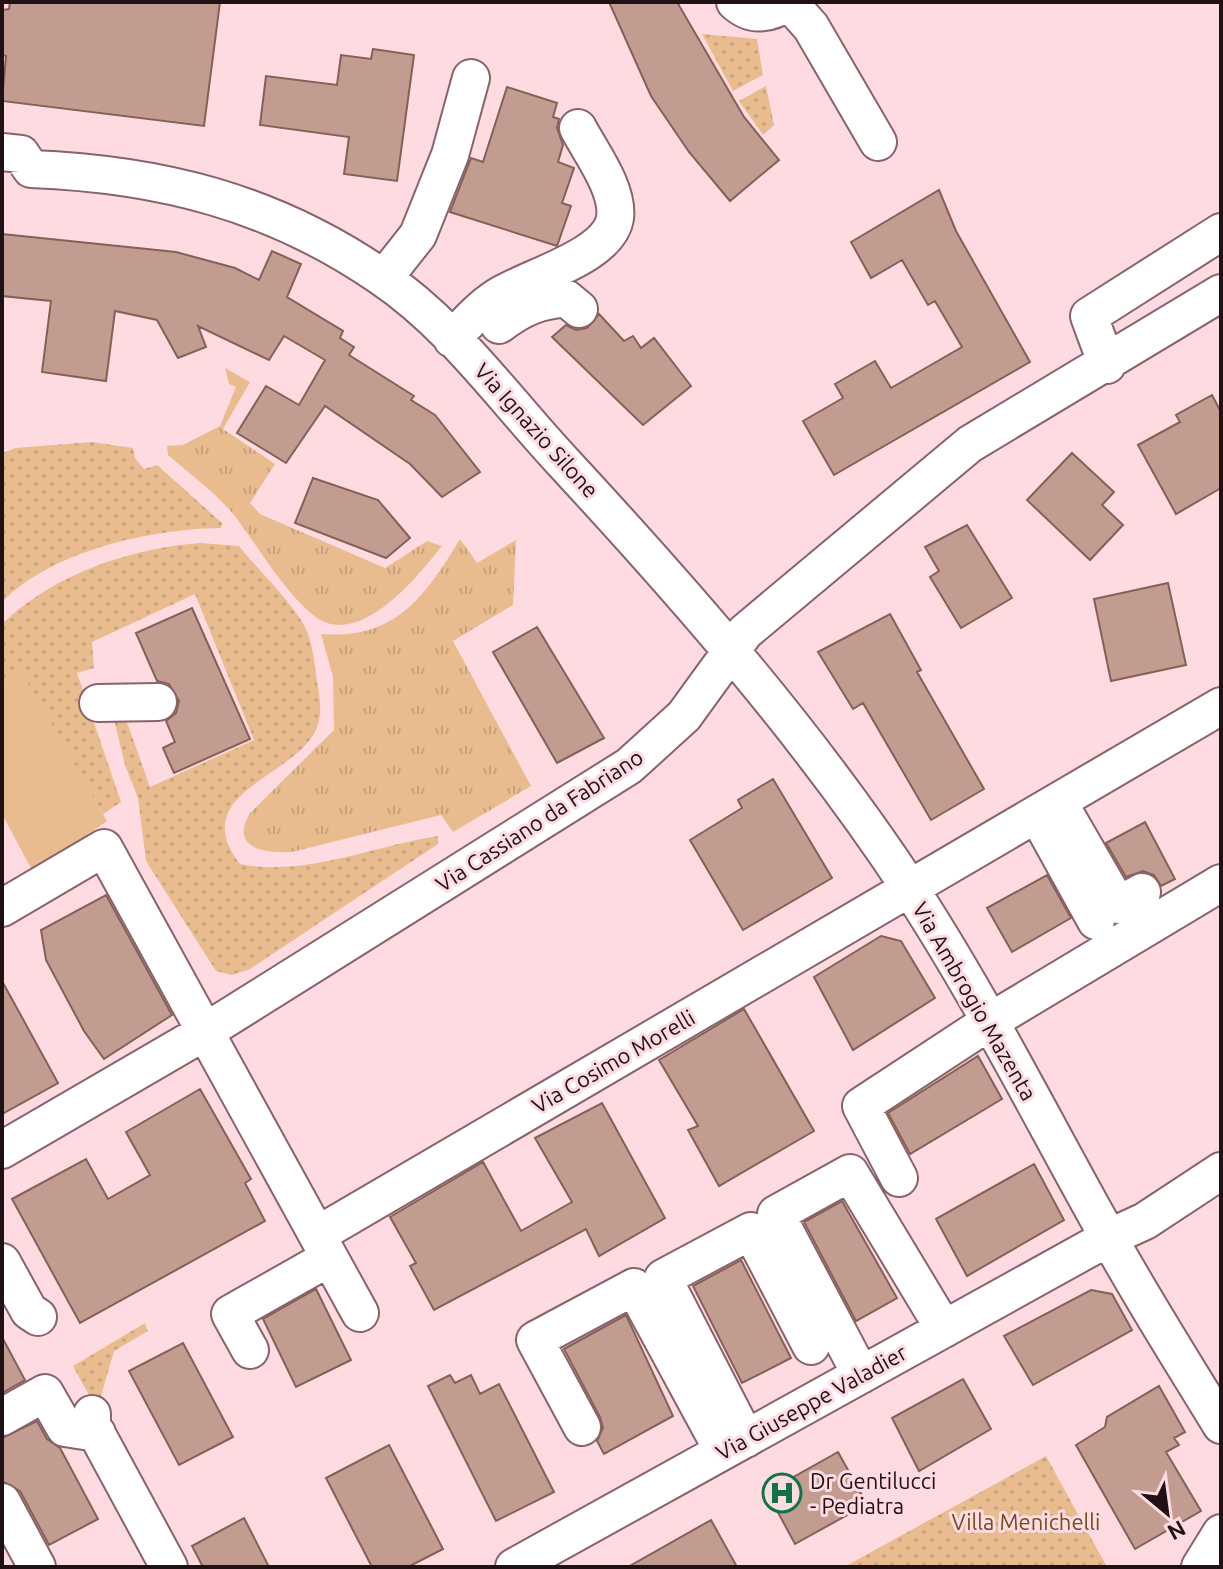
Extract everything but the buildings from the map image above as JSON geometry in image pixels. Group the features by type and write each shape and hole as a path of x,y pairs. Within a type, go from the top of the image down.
{"street":[{"path":"735,2 751,12 765,13 788,2 811,27 878,142"},
{"path":"384,278 418,235 450,155 471,78"},
{"path":"461,346 495,299 588,253 609,236 615,217 613,196 578,128"},
{"name":"Via Ignazio Silone","path":"12,165 144,179 206,192 319,239 384,278 461,346 730,650 818,759 910,888"},
{"path":"1107,365 1089,316 1221,232"},
{"name":"Via Cassiano da Fabriano","path":"2,1150 203,1033 629,766 684,716 745,632 970,444 1107,365 1221,293"},
{"path":"461,346 531,304 549,299 567,299 579,309"},
{"path":"98,703 158,702"},
{"name":"Via Ambrogio Mazenta","path":"1221,706 910,888 989,1022 1108,1238 1221,1425"},
{"path":"1048,809 1118,905 1142,892"},
{"path":"1048,809 1096,921"},
{"path":"2,908 104,848 203,1033 360,1313"},
{"path":"899,1178 861,1106 989,1022 1221,883"},
{"name":"Via Cosimo Morelli","path":"250,1350 230,1314 323,1246 910,888"},
{"name":"Via Giuseppe Valadier","path":"514,1567 1108,1238 1145,1221 1221,1171"},
{"path":"861,1375 776,1214 850,1173 944,1329"},
{"path":"734,1445 663,1278 751,1231 811,1346"},
{"path":"2,1262 32,1317"},
{"path":"582,1427 535,1340 634,1287 734,1445"},
{"path":"2,1417 45,1393 65,1428 91,1423 169,1567"},
{"path":"2,1502 37,1567"},
{"path":"1200,1567 1221,1533"}],"green space":[{"path":"702,34 757,39 763,75 733,91"},
{"path":"766,86 774,125 763,135 739,101"},
{"path":"225,368 250,382 223,429 275,464 250,503 260,514 385,568 427,541 442,546 403,591 385,606 349,624 330,624 313,615 283,583 225,504 168,455 167,446 183,445 220,426 236,387 229,384"},
{"path":"92,442 133,448 135,458 144,469 157,465 222,523 221,528 164,533 104,546 48,569 2,602 2,453 16,448"},
{"path":"460,539 477,563 516,540 513,605 453,641 531,786 453,832 441,815 292,852 261,850 253,846 244,834 250,813 334,730 333,677 321,634 347,634 388,622 420,596"},
{"path":"201,543 239,546 291,607 309,638 320,699 318,724 308,742 252,786 236,801 226,818 226,839 240,864 289,867 438,836 438,844 250,969 232,975 216,971 146,861 138,798 125,765 112,711 116,708 128,725 150,787 254,740 195,594 92,642 94,668 77,673 121,802 103,814 22,672 2,683 2,624 23,606 45,591 94,567 147,551"},
{"path":"22,671 107,821 33,872 2,814 2,683"},
{"path":"145,1323 148,1331 114,1351 97,1410 73,1366"},
{"name":"Villa Menichelli","path":"1046,1456 1107,1567 844,1567"}],"place":[{"name":"Dr Gentilucci - Pediatra","path":"782,1493"}]}
